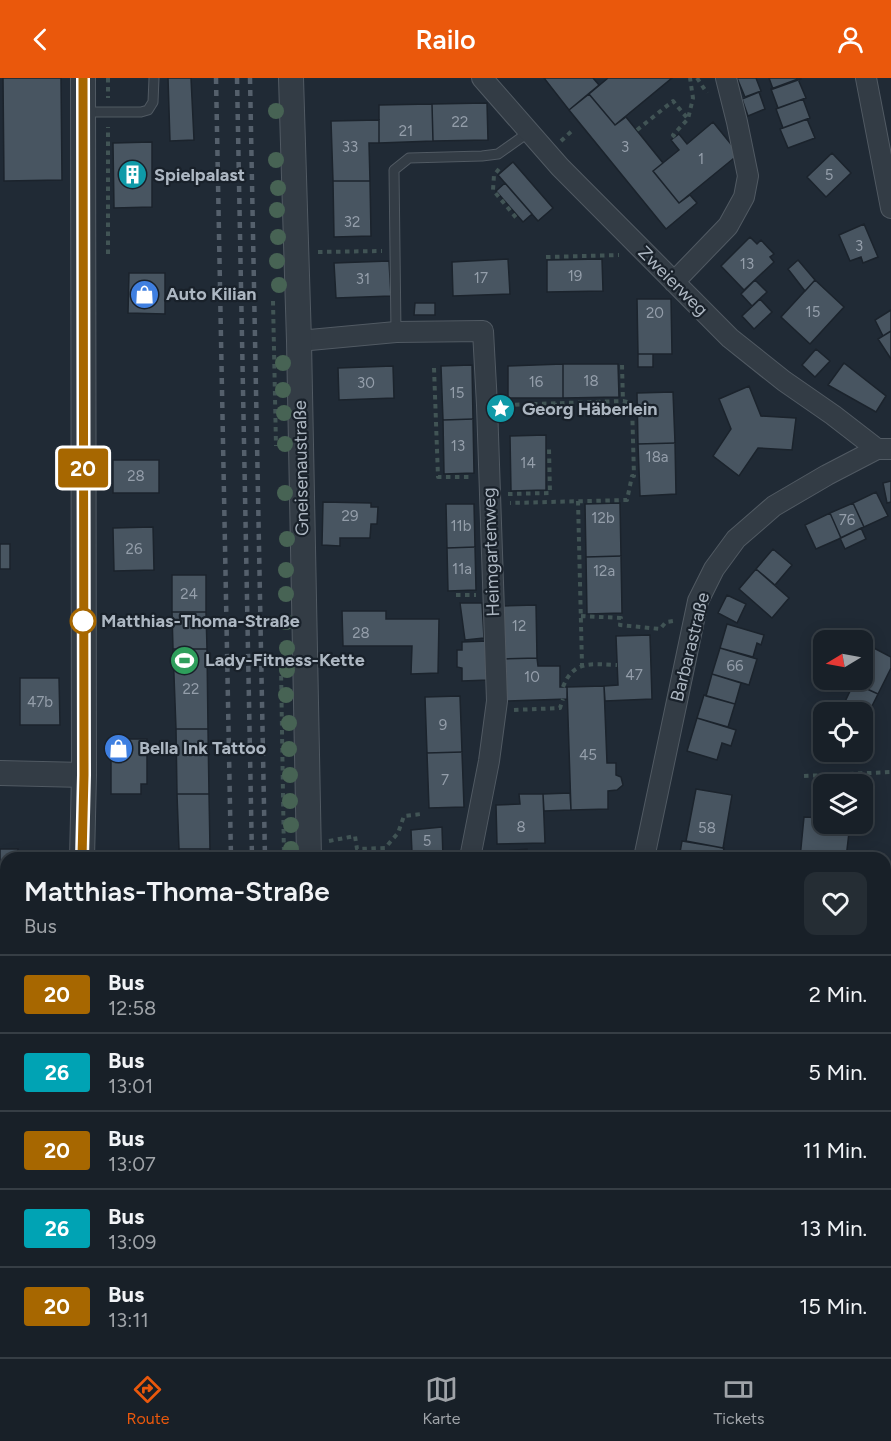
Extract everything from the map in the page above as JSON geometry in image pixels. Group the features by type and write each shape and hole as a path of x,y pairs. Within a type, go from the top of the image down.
{"street":[{"path":"82,852 83,78"},
{"name":"Gneisenaustraße","path":"291,78 299,341 309,850"},
{"name":"Zweierweg","path":"482,78 574,182 730,338 784,381 884,449"},
{"path":"674,282 728,226 744,197 748,176 726,78"},
{"path":"866,78 891,208"},
{"name":"Heimgartenweg","path":"299,341 396,332 483,331 496,705 489,761 471,852"},
{"name":"Barbarastraße","path":"645,852 698,601 714,569 736,539 774,506 828,475 884,449"},
{"path":"0,773 84,775"}],"lane":[{"path":"83,112 148,110 153,102 154,78"},
{"path":"396,332 394,170 409,158 498,154 529,132"}],"path":[{"path":"675,137 673,135 688,119 693,98 690,78"},
{"path":"637,130 674,101 688,119"},
{"path":"569,133 573,129"},
{"path":"505,149 503,165 494,175 493,190 518,220"},
{"path":"316,253 395,251"},
{"path":"546,257 619,255"},
{"path":"273,292 276,456"},
{"path":"622,365 623,401"},
{"path":"434,368 438,477 550,493 549,449"},
{"path":"487,405 623,401 632,403 634,476 632,476 627,500 509,503"},
{"path":"555,403 556,413"},
{"path":"578,501 582,665"},
{"path":"456,595 478,595"},
{"path":"581,616 621,618 621,626 660,629 666,622 674,621"},
{"path":"280,656 284,852"},
{"path":"563,687 567,675 582,665 617,665"},
{"path":"496,705 560,708 563,699"},
{"path":"804,776 891,772"},
{"path":"309,850 327,841 355,836 357,849 385,848 398,833 404,816 421,814"}],"building":[{"path":"3,78 61,78 62,180 4,181"},
{"path":"168,78 191,78 194,140 170,141"},
{"path":"544,78 593,78 599,85 569,110"},
{"path":"608,78 672,78 615,125 589,94"},
{"path":"737,78 756,78 761,91 745,97"},
{"path":"769,78 800,78 801,79 773,89"},
{"path":"798,79 806,98 778,108 771,89"},
{"path":"759,92 765,109 748,116 742,99"},
{"path":"589,94 615,125 626,117 663,163 653,171 679,203 690,195 697,203 666,229 569,110"},
{"path":"803,99 810,118 783,128 776,109"},
{"path":"487,103 488,140 433,141 432,104"},
{"path":"432,104 433,141 379,143 379,105"},
{"path":"807,119 815,138 788,148 780,129"},
{"path":"379,120 379,143 369,143 370,181 333,181 331,121"},
{"path":"713,122 739,154 679,203 653,171 679,150 671,140 679,134 687,144"},
{"name":"Spielpalast","path":"152,142 152,207 114,208 113,143"},
{"path":"832,153 851,173 826,197 807,177"},
{"path":"513,162 553,208 538,221 498,175"},
{"path":"333,181 370,181 371,236 334,237"},
{"path":"505,183 532,214 523,222 496,191"},
{"path":"864,224 878,257 863,263 861,257 850,261 839,235"},
{"path":"750,237 757,244 761,240 774,254 770,257 774,262 744,290 721,266"},
{"path":"508,259 510,294 453,296 452,262"},
{"path":"602,259 603,291 547,292 547,260"},
{"path":"798,260 815,280 805,291 788,269"},
{"path":"389,261 391,296 336,298 334,263"},
{"path":"129,273 165,273 165,314 128,313"},
{"path":"755,280 767,292 752,306 741,294"},
{"path":"815,280 844,307 810,344 781,317"},
{"path":"637,299 671,299 672,354 638,354"},
{"path":"760,299 772,312 754,329 742,316"},
{"path":"415,303 435,303 435,315 414,315"},
{"path":"891,310 891,331 883,336 875,320"},
{"path":"891,331 891,359 878,339"},
{"path":"816,349 830,361 815,377 802,365"},
{"path":"638,354 653,354 653,367 638,367"},
{"path":"844,363 886,396 876,412 828,385"},
{"path":"563,364 563,398 508,398 508,366"},
{"path":"563,364 618,364 619,397 563,398"},
{"path":"472,365 473,419 443,420 441,366"},
{"path":"393,366 394,398 339,400 338,368"},
{"path":"749,386 761,416 796,418 792,450 758,448 739,476 713,456 731,429 719,399"},
{"path":"673,392 675,443 638,444 637,393"},
{"path":"473,419 474,473 444,474 443,420"},
{"path":"546,435 546,490 511,491 510,436"},
{"path":"675,443 676,494 640,496 638,444"},
{"path":"113,460 159,460 159,493 113,493"},
{"path":"891,481 891,502 887,503 883,483"},
{"path":"876,492 888,516 864,527 853,503"},
{"path":"323,502 371,503 371,507 378,507 377,524 371,524 370,538 340,538 340,546 322,545"},
{"path":"620,503 621,556 586,557 585,504"},
{"path":"853,503 864,527 841,538 830,513"},
{"path":"446,504 474,504 475,547 447,548"},
{"path":"830,513 841,538 816,549 805,525"},
{"path":"153,527 154,570 114,571 113,528"},
{"path":"861,528 866,539 845,549 840,538"},
{"path":"0,544 10,544 10,569 0,569"},
{"path":"475,547 476,590 448,591 447,548"},
{"path":"773,549 792,565 775,585 756,569"},
{"path":"621,556 622,613 587,614 586,557"},
{"path":"756,569 789,598 772,618 739,589"},
{"path":"172,575 206,575 206,612 172,612"},
{"path":"727,595 746,604 737,623 718,613"},
{"path":"460,603 482,603 484,638 465,640"},
{"path":"536,605 537,658 503,659 502,606"},
{"path":"342,611 386,611 386,619 439,619 438,673 411,674 412,646 343,646"},
{"path":"172,612 206,612 207,649 173,649"},
{"path":"727,624 764,635 761,645 757,643 753,657 720,648"},
{"path":"650,635 652,699 605,701 604,686 618,685 616,636"},
{"path":"488,641 489,680 462,681 462,668 457,667 457,650 462,650 462,642"},
{"path":"720,648 757,659 749,685 712,674"},
{"path":"873,648 891,657 891,668 878,694 869,690 873,690"},
{"path":"173,649 207,649 208,729 176,729"},
{"path":"537,658 538,666 560,666 560,687 567,687 567,699 505,701 503,659"},
{"path":"712,674 741,683 735,704 706,696"},
{"path":"20,678 59,678 60,725 20,725"},
{"path":"604,686 607,763 616,763 616,775 621,777 623,785 617,790 608,791 608,809 571,810 567,687"},
{"path":"851,690 869,690 878,694 873,704 873,702 845,702"},
{"path":"704,695 735,704 728,727 697,718"},
{"path":"460,696 462,752 427,753 425,697"},
{"path":"697,718 736,730 731,746 722,743 717,760 687,751"},
{"path":"176,729 208,729 209,794 177,794"},
{"path":"111,739 147,739 147,784 141,784 141,794 111,794"},
{"path":"462,752 464,807 429,808 427,753"},
{"path":"696,789 732,795 723,848 686,841"},
{"path":"570,793 571,810 544,811 543,794"},
{"path":"177,794 209,794 210,849 179,849"},
{"path":"519,794 543,794 545,843 497,844 496,805 520,804"},
{"path":"804,817 813,817 813,834 849,834 847,852 801,852"},
{"path":"442,827 443,852 412,852 411,830"},
{"path":"682,841 724,848 723,852 680,852"},
{"path":"0,849 18,849 18,852 0,852"},
{"path":"179,849 210,849 210,852 179,852"},
{"path":"527,849 527,852 496,852"}],"railway":[{"path":"216,78 231,852"},
{"path":"237,78 252,852"},
{"path":"250,78 265,852"}],"bus line":[{"name":"20","path":"82,852 83,78"}],"place":[{"name":"Spielpalast","path":"133,175"},
{"name":"Auto Kilian","path":"145,294"},
{"name":"Georg Häberlein","path":"501,409"},
{"name":"Matthias-Thoma-Straße","path":"83,621"},
{"name":"Lady-Fitness-Kette","path":"184,660"},
{"name":"Bella Ink Tattoo","path":"118,748"}]}
